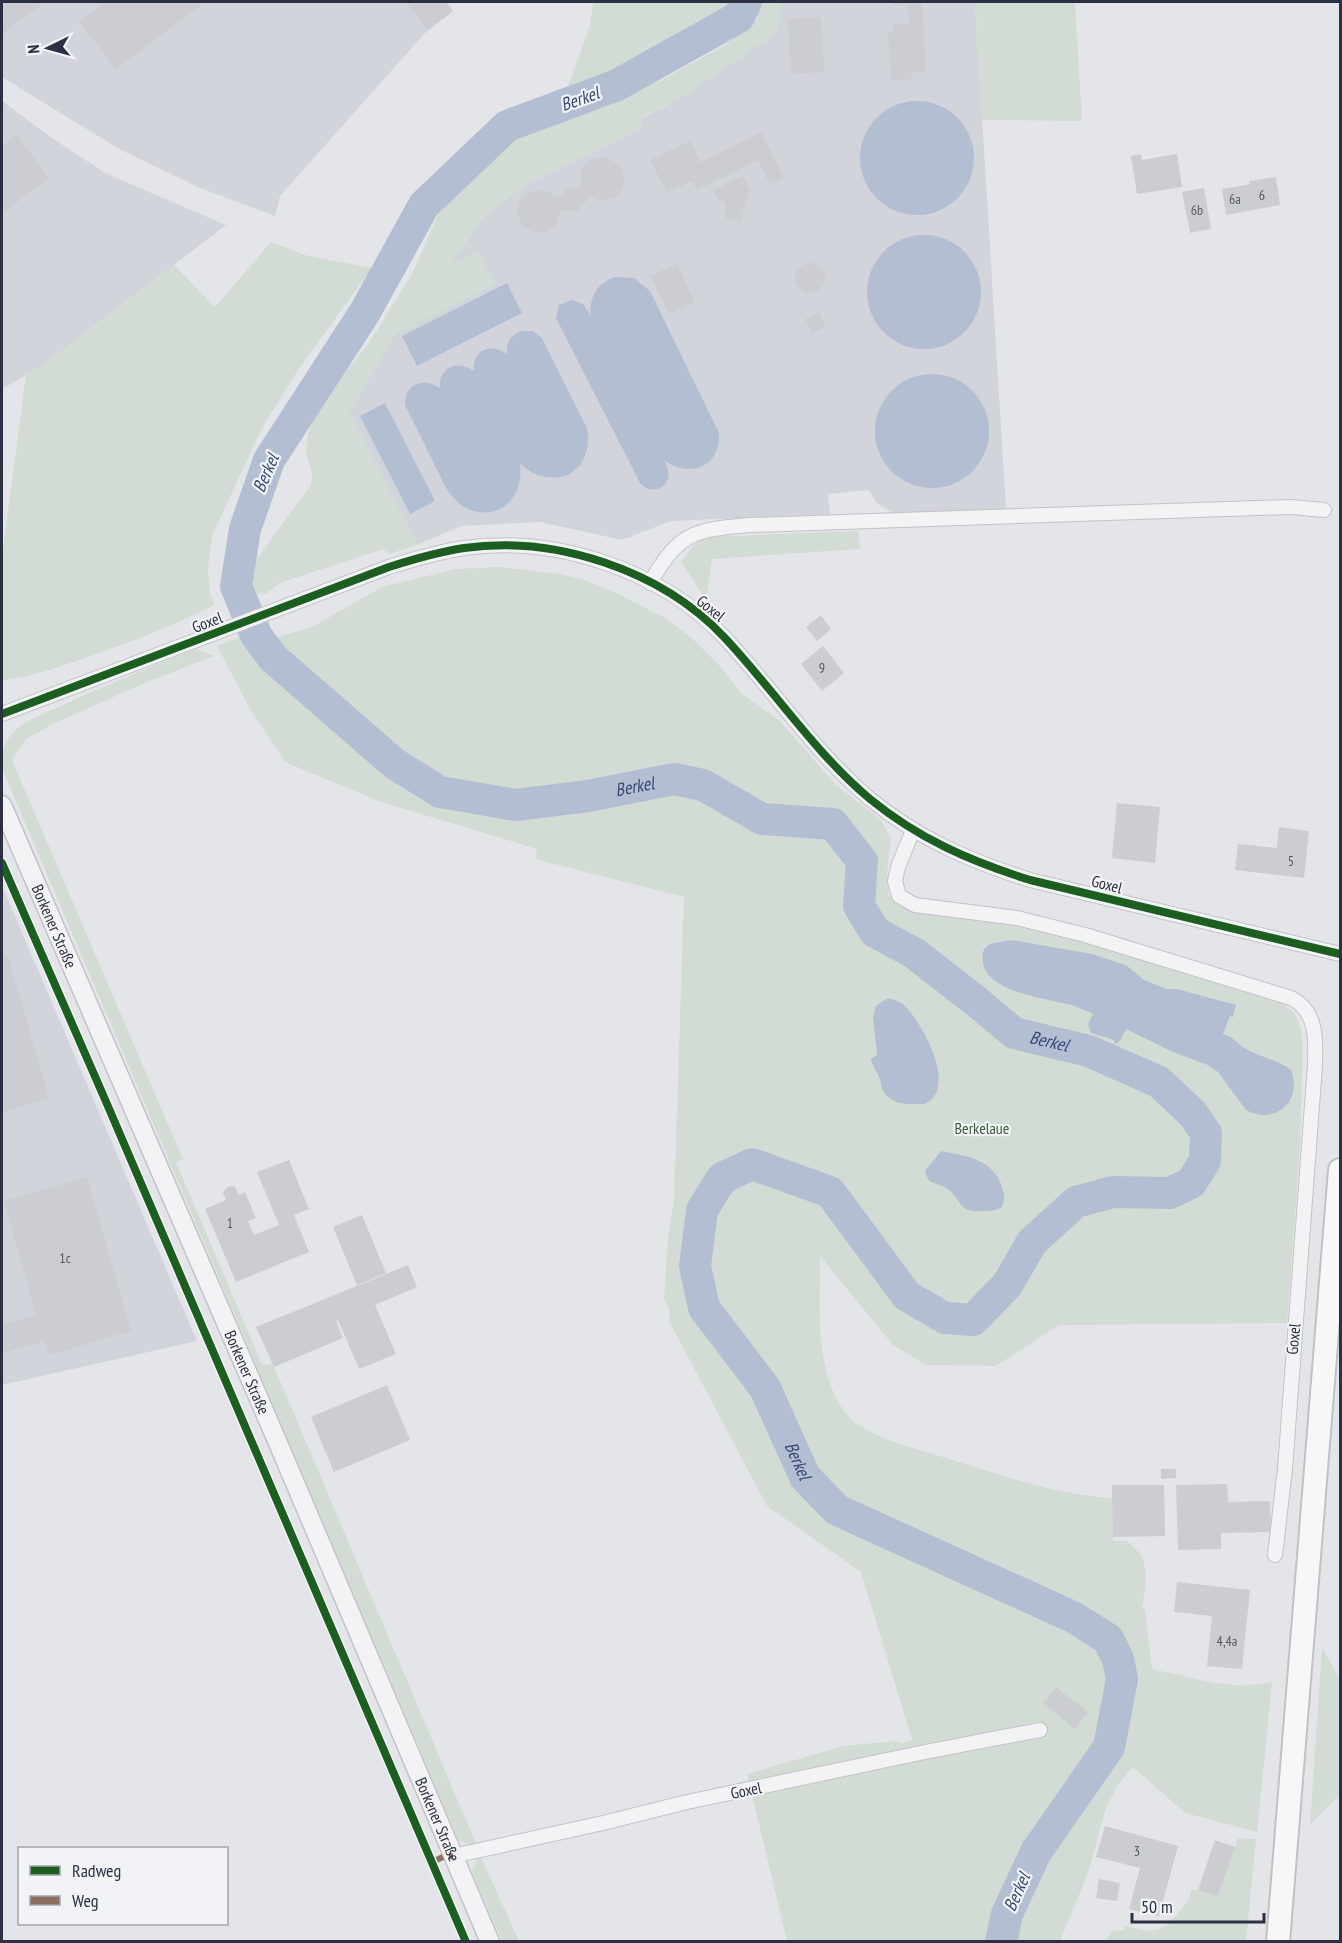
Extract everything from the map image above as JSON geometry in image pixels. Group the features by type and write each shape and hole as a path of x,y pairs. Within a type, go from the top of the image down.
{"main road":[{"path":"1278,1941 1341,1170"}],"street":[{"path":"650,583 670,551 687,537 713,528 1292,507 1324,510"},
{"name":"Goxel","path":"2,714 422,556 465,548 486,547 524,547 566,552 612,566 650,583 686,605 711,625 742,657 825,755 854,785 913,830 958,854 987,866 1030,879 1341,954"},
{"name":"Borkener Straße","path":"2,805 490,1941"},
{"name":"Goxel","path":"913,830 898,867 895,881 899,896 915,905 1017,918 1085,935 1291,998 1302,1003 1312,1019 1316,1037 1315,1065 1285,1468 1275,1555"},
{"name":"Goxel","path":"453,1856 687,1802 1040,1730"}],"shaded area":[{"path":"2,2 446,2 453,11 424,34 280,196 275,216 200,188 119,149 2,77"},
{"path":"781,2 975,2 1006,509 893,513 878,504 868,490 828,494 830,514 671,521 622,540 540,522 461,526 417,545 349,412 396,332 480,256 475,253 451,264 484,216 524,185 640,129 642,118 683,96 776,32"},
{"path":"2,101 105,173 226,225 42,366 2,389"},
{"path":"2,886 197,1341 2,1385"}],"green space":[{"path":"593,2 732,2 720,17 681,42 633,63 568,86 590,26"},
{"path":"758,2 781,2 777,32 683,96 642,117 640,129 524,185 484,216 451,264 475,253 480,256 496,284 402,332 396,332 349,412 417,545 389,554 383,549 280,583 265,594 260,593 254,598 250,578 256,560 311,485 312,473 306,453 308,433 316,412 369,343 412,274 442,206 456,189 520,134 662,80 723,46 753,24 758,17"},
{"path":"975,2 1075,2 1082,121 982,120"},
{"path":"271,242 308,256 372,268 298,370 261,430 212,536 208,569 210,593 214,605 109,650 56,668 2,680 2,557 26,375 42,366 174,265 215,307"},
{"path":"858,531 860,549 712,559 706,600 681,562 694,545 705,537"},
{"name":"Berkelaue","path":"498,567 553,573 582,579 610,590 667,619 694,640 718,664 741,693 780,721 835,784 881,820 891,839 887,874 889,896 907,909 1026,926 1182,966 1277,999 1296,1015 1303,1045 1300,1146 1287,1323 1059,1325 996,1366 926,1365 893,1345 820,1256 823,1356 834,1394 849,1417 888,1440 1008,1477 1050,1489 1114,1498 1113,1541 1127,1541 1141,1555 1145,1568 1146,1582 1142,1609 1145,1609 1152,1669 1215,1683 1243,1686 1272,1682 1257,1832 1185,1813 1133,1767 1118,1785 1106,1808 1088,1873 1060,1941 787,1941 747,1774 843,1746 895,1741 902,1743 912,1740 861,1572 767,1506 669,1321 669,1307 664,1300 668,1238 674,1201 684,897 535,859 537,849 381,802 285,762 249,707 217,646 264,627 278,637 314,626 382,587 456,569"},
{"path":"196,649 214,656 147,682 53,724 26,739 12,760 183,1159 176,1162 262,1365 273,1364 477,1846 459,1841 3,771 2,758 5,744 10,736 26,722 111,683"},
{"path":"1322,1647 1340,1680 1340,1795 1310,1825"},
{"path":"1238,1838 1256,1839 1246,1941 1103,1942 1112,1930 1124,1931 1125,1926 1150,1930 1162,1928 1180,1911 1189,1898 1191,1890 1218,1896"},
{"path":"481,1857 519,1941 502,1941 472,1872 477,1859"}],"water":[{"path":"917,101 939,106 957,118 969,136 974,158 969,180 957,198 939,210 917,215 895,210 877,198 865,180 860,158 865,136 877,118 895,106"},
{"path":"924,235 946,240 964,252 976,270 981,292 976,314 964,332 946,344 924,349 902,344 884,332 872,314 867,292 872,270 884,252 902,240"},
{"path":"615,277 634,278 650,291 719,433 715,454 702,466 683,469 664,460 668,479 663,486 655,489 647,488 640,483 556,318 559,305 572,300 583,304 591,316 591,302 599,287"},
{"path":"507,283 522,313 417,366 402,336"},
{"path":"523,331 533,331 542,338 587,428 588,444 585,457 569,474 558,477 546,477 533,473 520,464 520,481 515,495 506,505 495,511 482,512 469,509 457,501 446,488 405,405 406,398 411,387 416,384 428,383 440,388 442,375 450,367 468,367 474,371 476,358 483,350 501,350 507,354 510,339"},
{"path":"932,374 954,379 972,391 984,409 989,431 984,453 972,471 954,483 932,488 910,483 892,471 880,453 875,431 880,409 892,391 910,379"},
{"path":"385,403 435,501 410,514 360,416"},
{"path":"1011,940 1092,954 1126,965 1144,980 1167,989 1177,989 1236,1005 1233,1017 1230,1016 1223,1034 1243,1047 1291,1070 1294,1081 1290,1100 1276,1113 1257,1114 1246,1110 1218,1072 1208,1065 1173,1052 1126,1029 1120,1041 1115,1044 1114,1040 1091,1033 1088,1024 1093,1014 1074,1006 1013,990 999,983 988,974 983,963 984,949 990,944"},
{"path":"888,998 903,1005 912,1015 928,1041 934,1056 938,1085 934,1097 924,1104 896,1102 887,1096 872,1064 871,1059 877,1055 873,1017 876,1006"},
{"path":"941,1151 984,1163 1001,1184 1004,1198 1002,1207 991,1211 969,1210 961,1205 946,1188 930,1181 925,1171"}],"building":[{"path":"2,2 45,2 2,34"},
{"path":"105,2 205,2 116,69 79,21"},
{"path":"406,2 446,2 453,11 428,30"},
{"path":"892,2 922,2 926,72 911,72 912,79 891,81 888,33 893,32 893,25 909,24 908,4 892,5"},
{"path":"821,17 824,72 791,74 788,19"},
{"path":"761,132 784,178 770,185 758,160 697,190 692,181 667,193 650,160 690,141 701,162"},
{"path":"17,135 49,178 2,213 2,147"},
{"path":"1141,154 1142,160 1177,154 1182,187 1137,194 1131,156"},
{"path":"603,157 614,161 622,170 624,182 616,196 601,201 590,197 581,208 574,212 573,210 560,211 555,225 545,232 533,232 522,226 517,211 518,203 526,193 542,190 550,192 556,198 565,194 566,187 572,190 581,185 581,172 585,165"},
{"path":"743,176 750,190 740,223 727,219 724,213 727,207 723,199 718,201 713,190"},
{"path":"1276,177 1280,205 1226,215 1222,189 1250,184 1249,181"},
{"path":"1204,188 1211,229 1190,233 1182,192"},
{"path":"810,263 821,267 825,278 821,289 810,293 799,289 795,278 799,267"},
{"path":"677,264 695,302 669,314 650,276"},
{"path":"819,312 825,327 812,333 805,319"},
{"path":"821,615 831,629 817,641 806,627"},
{"path":"823,646 844,673 822,691 801,664"},
{"path":"1117,803 1160,807 1155,863 1112,858"},
{"path":"1279,827 1309,831 1304,878 1235,870 1238,844 1277,848"},
{"path":"8,956 49,1098 2,1112 2,958"},
{"path":"289,1160 309,1209 294,1215 309,1252 236,1282 205,1209 226,1200 223,1193 226,1188 235,1187 239,1195 245,1192 256,1218 248,1221 254,1235 279,1225 257,1172"},
{"path":"87,1177 131,1331 48,1355 44,1341 2,1354 2,1325 36,1315 4,1201"},
{"path":"362,1215 386,1273 357,1285 333,1227"},
{"path":"408,1265 417,1287 375,1305 396,1354 359,1369 338,1320 336,1321 343,1338 274,1367 256,1327"},
{"path":"387,1385 410,1440 334,1472 311,1417"},
{"path":"1161,1469 1176,1469 1176,1478 1161,1479"},
{"path":"1227,1484 1228,1502 1270,1501 1271,1532 1221,1533 1221,1549 1178,1550 1176,1485"},
{"path":"1112,1485 1164,1485 1165,1536 1113,1537"},
{"path":"1177,1582 1250,1590 1242,1669 1207,1666 1212,1616 1174,1612"},
{"path":"1056,1687 1088,1712 1075,1729 1043,1703"},
{"path":"1105,1826 1178,1846 1159,1916 1129,1909 1140,1868 1096,1857"},
{"path":"1215,1840 1235,1847 1218,1896 1198,1890"},
{"path":"1099,1879 1120,1883 1117,1901 1096,1898"}],"waterway":[{"name":"Berkel","path":"746,2 739,17 617,85 507,126 424,205 365,312 269,460 245,529 236,586 256,635 273,658 395,764 440,792 516,805 588,796 674,779 703,785 762,819 833,824 862,861 859,906 875,932 914,953 1014,1033 1089,1051 1159,1082 1193,1114 1206,1133 1205,1161 1191,1183 1170,1193 1113,1192 1076,1202 1032,1242 1007,1285 973,1320 945,1318 907,1296 830,1192 752,1164 722,1178 702,1210 695,1266 704,1308 765,1388 805,1477 837,1510 1073,1617 1108,1639 1118,1659 1122,1679 1109,1747 1036,1852 1007,1914 1001,1942"}],"marked path":[{"path":"432,1862 453,1856"}],"cycle path":[{"path":"2,714 389,567 417,559 464,548 499,545 534,547 570,553 604,562 638,576 670,593 698,613 724,637 812,741 850,781 888,813 926,837 966,857 1030,880 1340,954"},
{"path":"2,863 466,1942"}]}
